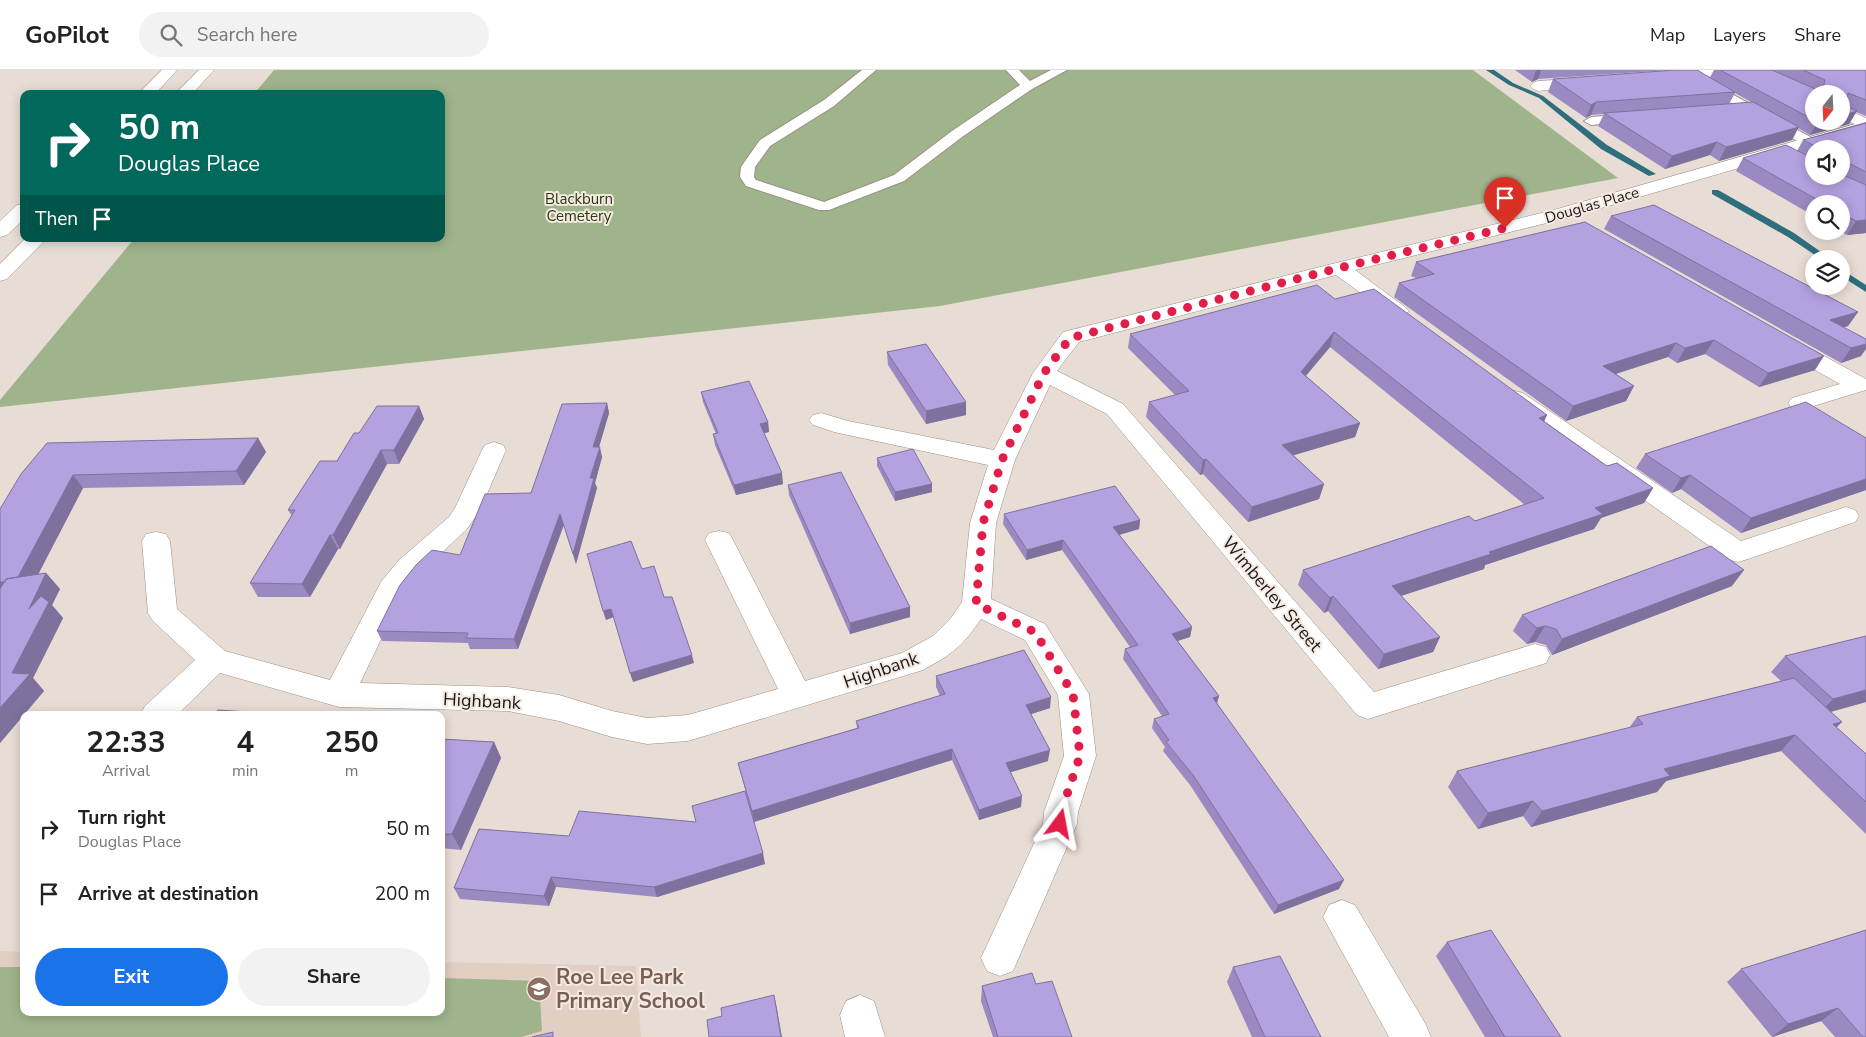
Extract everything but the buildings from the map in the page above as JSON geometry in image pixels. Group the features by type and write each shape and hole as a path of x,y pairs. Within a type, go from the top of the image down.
{"main road":[{"path":"150,90 170,70"},
{"path":"187,90 207,70"},
{"path":"1651,78 1684,73 1759,72"},
{"path":"1538,86 1604,82"},
{"path":"1850,117 1866,125"},
{"name":"Douglas Place","path":"1816,140 1866,125"},
{"name":"Douglas Place","path":"976,604 983,523 1002,460 1044,373 1070,338 1339,268 1788,156 1805,145"},
{"path":"0,231 20,213"},
{"path":"1560,214 1586,229"},
{"path":"0,275 33,242"},
{"path":"1339,268 1418,326"},
{"path":"1773,336 1859,385 1800,404"},
{"name":"Wimberley Street","path":"1044,373 1115,408 1368,706 1535,656"},
{"path":"1495,383 1738,552 1846,516"},
{"path":"822,420 843,427 1002,460"},
{"path":"339,696 354,660 391,588 409,567 458,523 468,510 494,450"},
{"path":"719,540 798,697"},
{"name":"Highbank","path":"156,541 162,613 215,660 339,696 508,700 559,708 612,724 647,731 688,728 912,662 944,644 961,626 976,604"},
{"path":"976,604 1035,632 1073,694 1080,756 1061,812 1060,824 1000,958"},
{"path":"160,711 215,660"},
{"path":"1342,917 1410,1037"}],"lane":[{"path":"870,70 829,103 765,143 748,167 747,176 752,183 824,207 899,178 957,134 1028,86 1061,70"},
{"path":"1012,70 1028,86"},
{"path":"1684,73 1805,140"},
{"path":"1729,110 1749,109"},
{"path":"1592,121 1641,117"}],"shaded area":[{"name":"Roe Lee Park Primary School","path":"0,951 20,952 20,1016 445,1016 445,962 636,966 641,1037 0,1037"}],"green space":[{"name":"Blackburn Cemetery","path":"274,70 1473,70 1618,178 940,306 0,407 0,400 132,242 445,242 445,90 257,90"},
{"path":"0,967 20,967 20,1016 445,1016 445,978 539,981 542,1031 521,1037 0,1037"}],"waterway":[{"path":"1489,70 1511,84 1541,97 1604,147 1652,174"},
{"path":"1715,192 1791,235 1814,250"},
{"path":"1850,278 1866,289"}],"place":[{"name":"Roe Lee Park Primary School","path":"539,989"}],"route":[{"path":"1060,824 1061,812 1080,756 1073,694 1035,632 976,604 983,523 1002,460 1044,373 1070,338 1339,268 1505,228"}]}
